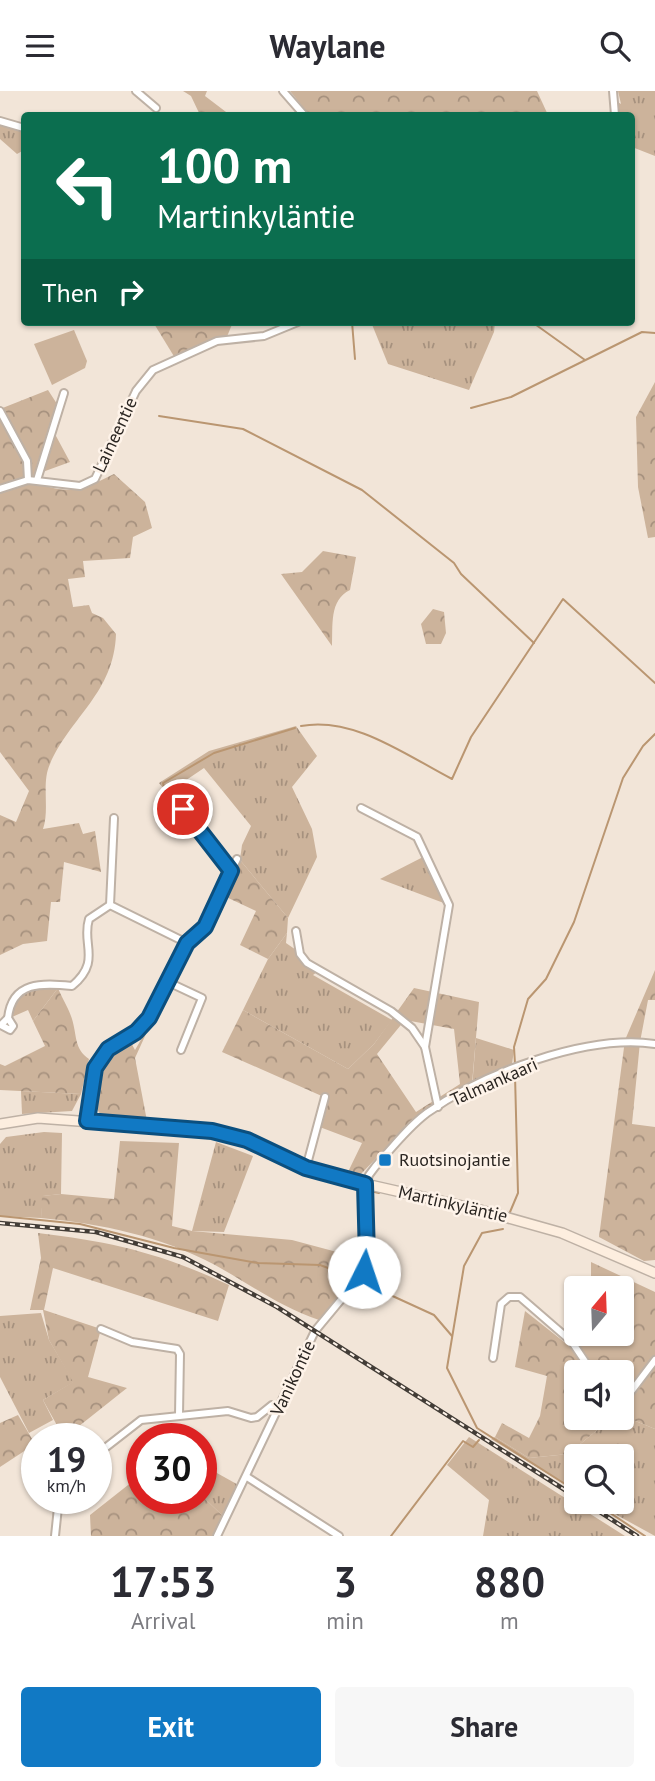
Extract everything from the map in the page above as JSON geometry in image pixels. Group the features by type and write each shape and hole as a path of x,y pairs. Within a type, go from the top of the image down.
{"street":[{"path":"136,91 156,108"},
{"path":"283,91 301,112"},
{"path":"613,91 615,112"},
{"path":"0,121 21,127"},
{"name":"Laineentie","path":"0,489 28,480 80,486 95,479 136,391 153,370 217,341 264,336 288,326"},
{"path":"37,480 64,393"},
{"path":"0,411 27,461 28,480"},
{"path":"361,808 417,837 449,905 425,1047 438,1107"},
{"path":"183,809 231,871"},
{"path":"110,905 114,818"},
{"path":"87,1121 95,1068 108,1049 144,1025 187,943 205,927 237,859"},
{"path":"110,905 187,943"},
{"path":"8,1018 11,1002 22,990 46,982 72,986 78,981 89,960 89,919 110,905"},
{"path":"296,931 300,954 307,963 391,1011 412,1028 425,1047"},
{"path":"168,982 202,998 181,1050"},
{"name":"Talmankaari","path":"365,1184 371,1171 397,1142 438,1107 501,1075 573,1050 625,1040 655,1044"},
{"path":"306,1168 325,1097"},
{"name":"Martinkyläntie","path":"0,1124 38,1118 212,1131 247,1140 306,1168 522,1220 597,1246 655,1273"},
{"name":"Vanikontie","path":"217,1536 315,1332 364,1272 367,1257 365,1184"},
{"path":"493,1358 501,1304 509,1297 520,1297 572,1342 584,1360"},
{"path":"101,1329 132,1342 177,1349 180,1354 179,1415"},
{"path":"634,1388 655,1360"},
{"path":"112,1443 141,1420 228,1411 251,1418 257,1417 272,1405 279,1408"},
{"path":"247,1477 339,1536"},
{"path":"55,1536 57,1514"}],"green space":[{"path":"183,91 207,91 205,96 226,112 199,112 191,96"},
{"path":"290,91 537,91 547,112 307,112"},
{"path":"611,91 616,101 621,104 618,91 655,91 655,156 635,148 635,112 610,112"},
{"path":"0,123 21,129 21,152 17,154 0,139"},
{"path":"155,326 231,326 226,339 175,358"},
{"path":"373,326 495,326 469,390 388,364"},
{"path":"74,330 87,361 85,368 52,385 34,344"},
{"path":"655,382 655,537 648,538 638,487 636,417"},
{"path":"48,390 59,407 49,434 56,436 70,462 26,478 51,487 71,489 90,485 114,474 145,502 152,528 133,537 130,558 83,561 85,577 68,579 73,607 89,605 92,613 103,618 116,634 108,672 100,688 59,747 47,771 43,829 79,823 83,834 95,831 101,872 64,862 60,902 51,902 47,941 23,944 0,955 0,815 16,822 29,791 0,752 0,409"},
{"path":"323,551 356,557 350,590 343,594 335,607 332,646 281,574 302,572"},
{"path":"433,609 444,612 446,633 441,644 426,644 421,624"},
{"path":"296,726 317,756 292,787 312,829 317,857 288,918 240,860 242,845 251,826 204,768 167,793 159,783 209,751"},
{"path":"425,856 449,905 380,879"},
{"path":"240,860 288,918 287,933 268,959 240,945 256,911 224,896"},
{"path":"287,933 286,943 322,968 313,975 392,1020 374,1044 348,1069 243,1010 268,959"},
{"path":"655,970 655,1000 648,1000 640,1042 632,1124 655,1127 655,1260 644,1261 599,1237 625,1040"},
{"path":"46,985 58,988 33,1021 28,1010 12,1017 17,999"},
{"path":"58,988 71,1015 78,1046 89,1059 81,1094 0,1090 0,1064 5,1066 45,1046 33,1021"},
{"path":"414,988 479,1002 472,1084 419,1114 359,1176 347,1174 362,1143 317,1126 324,1097 222,1052 243,1010 348,1069 374,1044","holes":["405,1020 454,1029 460,1084 416,1112 377,1054"]},
{"path":"151,1023 135,1058 147,1121 103,1118 94,1105 95,1084 101,1066 112,1051 129,1039 135,1050 142,1038 140,1033"},
{"path":"476,1038 514,1050 511,1071 472,1088"},
{"path":"21,1091 81,1094 72,1111 22,1114"},
{"path":"44,1132 62,1133 61,1194 43,1196 41,1218 0,1216 0,1144 6,1137"},
{"path":"120,1141 179,1143 172,1226 192,1231 292,1240 363,1259 367,1257 355,1285 319,1320 291,1309 215,1265 174,1246 109,1228 41,1218 42,1196 61,1194 114,1199"},
{"path":"216,1142 253,1156 224,1232 192,1231"},
{"path":"38,1233 136,1250 229,1285 218,1321 53,1268 44,1310 101,1329 88,1377 127,1388 83,1423 56,1423 43,1400 73,1382 49,1340 43,1310 30,1310 41,1258"},
{"path":"591,1262 621,1276 591,1276"},
{"path":"634,1282 655,1292 655,1429 634,1420 634,1360 564,1360 564,1430 597,1430 580,1444 564,1444 564,1454 529,1458 495,1437 502,1423 529,1438 540,1416 547,1376 515,1367 525,1311 564,1342 564,1346 634,1346"},
{"path":"41,1313 49,1340 74,1382 43,1400 53,1420 47,1423 24,1423 0,1377 0,1316"},
{"path":"18,1415 23,1423 21,1453 0,1467 0,1423"},
{"path":"634,1420 655,1429 655,1536 615,1514 634,1514 634,1444 580,1444 597,1430 634,1430"},
{"path":"469,1437 564,1497 564,1514 590,1514 625,1536 483,1536 489,1500 447,1465"},
{"path":"495,1437 529,1458 564,1454 564,1484 491,1439"},
{"path":"217,1473 242,1487 226,1519 217,1510"},
{"path":"126,1487 126,1514 217,1514 217,1510 226,1519 217,1536 91,1536 90,1515 112,1514 112,1498"}],"waterway":[{"path":"352,326 355,359"},
{"path":"538,326 585,360"},
{"path":"471,408 511,397 642,332 655,333"},
{"path":"159,416 243,429 362,490 454,563 461,574 534,643"},
{"path":"301,726 321,724 360,732 398,749 452,779 471,737 563,599 655,683"},
{"path":"165,790 163,783 214,753 295,728"},
{"path":"515,1064 514,1047 528,999 546,979 574,922 623,778 643,746 655,734"},
{"path":"510,1212 518,1193 515,1075"},
{"path":"370,1191 379,1193"},
{"path":"0,1216 80,1224 174,1248 258,1263 320,1265 355,1278"},
{"path":"503,1229 482,1233 464,1266 447,1368 477,1428 564,1483"},
{"path":"362,1282 434,1315 452,1336"},
{"path":"391,1536 463,1441 473,1447 479,1440"},
{"path":"612,1514 645,1536"}],"railway":[{"path":"0,1223 96,1232 183,1257 277,1307 564,1489"},
{"path":"603,1514 637,1536"}],"place":[{"name":"Ruotsinojantie","path":"385,1160"}],"route":[{"path":"183,809 231,871 205,927 187,943 149,1018 136,1032 108,1049 101,1057 91,1080 87,1121 212,1131 247,1140 326,1175 365,1184 367,1257 364,1272"}]}
